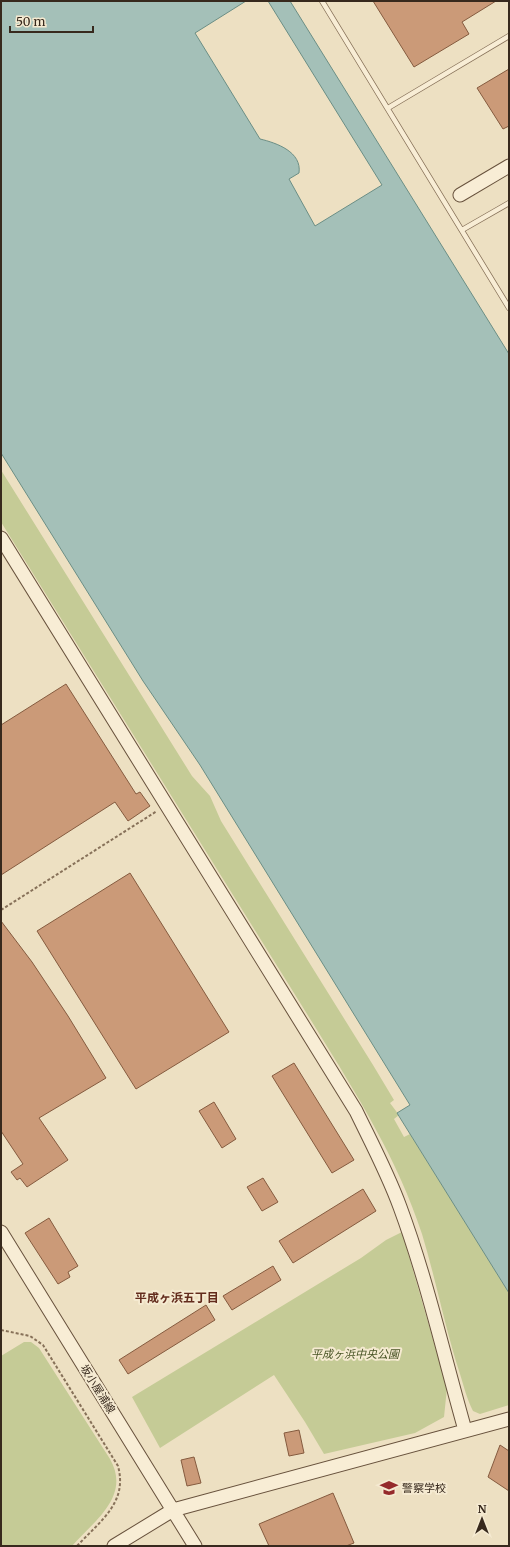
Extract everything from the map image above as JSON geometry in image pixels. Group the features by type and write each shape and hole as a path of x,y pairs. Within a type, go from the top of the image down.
{"street":[{"path":"460,195 509,166"},
{"path":"1,538 356,1110 386,1171 414,1247 464,1430"},
{"name":"坂小屋浦線","path":"1,1232 196,1546"},
{"path":"114,1546 173,1510 509,1419"}],"lane":[{"path":"322,1 509,308"},
{"path":"388,108 509,36"},
{"path":"462,230 509,203"}],"path":[{"path":"1,910 166,804"},
{"path":"1,1330 30,1336 43,1345 118,1466 121,1484 118,1499 77,1546"}],"green space":[{"path":"1,470 192,776 210,796 221,821 373,1065 394,1100 390,1103 399,1115 394,1119 404,1137 410,1134 509,1293 509,1405 480,1414 473,1411 455,1357 422,1234 389,1154 332,1054 1,522"},
{"name":"平成ヶ浜中央公園","path":"402,1232 447,1388 444,1417 415,1433 324,1454 274,1375 160,1448 132,1397 361,1258 386,1240"},
{"path":"24,1342 31,1342 39,1348 110,1459 115,1472 116,1485 108,1507 72,1546 1,1546 1,1356"}],"water":[{"path":"1,1 246,1 195,33 260,139 281,146 297,159 299,173 289,179 315,226 382,185 268,1 290,1 509,354 509,1293 397,1113 410,1105 200,765 143,681 1,453"}],"building":[{"path":"373,1 496,1 462,22 469,34 414,67"},
{"path":"509,69 509,126 503,129 477,88"},
{"path":"66,684 136,794 140,792 150,806 128,821 115,802 1,875 1,725"},
{"path":"130,873 229,1032 136,1089 37,931"},
{"path":"1,921 32,962 68,1016 106,1078 39,1118 68,1160 27,1187 20,1178 17,1180 11,1172 23,1164 1,1131"},
{"path":"294,1063 354,1160 332,1173 272,1076"},
{"path":"214,1102 236,1139 222,1148 199,1111"},
{"path":"263,1178 278,1202 262,1211 247,1187"},
{"path":"363,1189 376,1211 293,1263 279,1241"},
{"path":"49,1218 78,1266 68,1272 70,1277 58,1284 25,1233"},
{"path":"273,1266 281,1280 232,1310 223,1296"},
{"path":"206,1305 215,1320 128,1374 119,1360"},
{"path":"299,1430 304,1453 289,1456 284,1433"},
{"path":"500,1445 509,1451 509,1491 488,1477"},
{"path":"194,1457 201,1483 187,1486 181,1460"},
{"path":"333,1493 354,1543 346,1546 269,1546 259,1524"}],"place":[{"name":"警察学校","path":"389,1488"}],"district":[{"name":"平成ヶ浜五丁目","path":"177,1298"}]}
